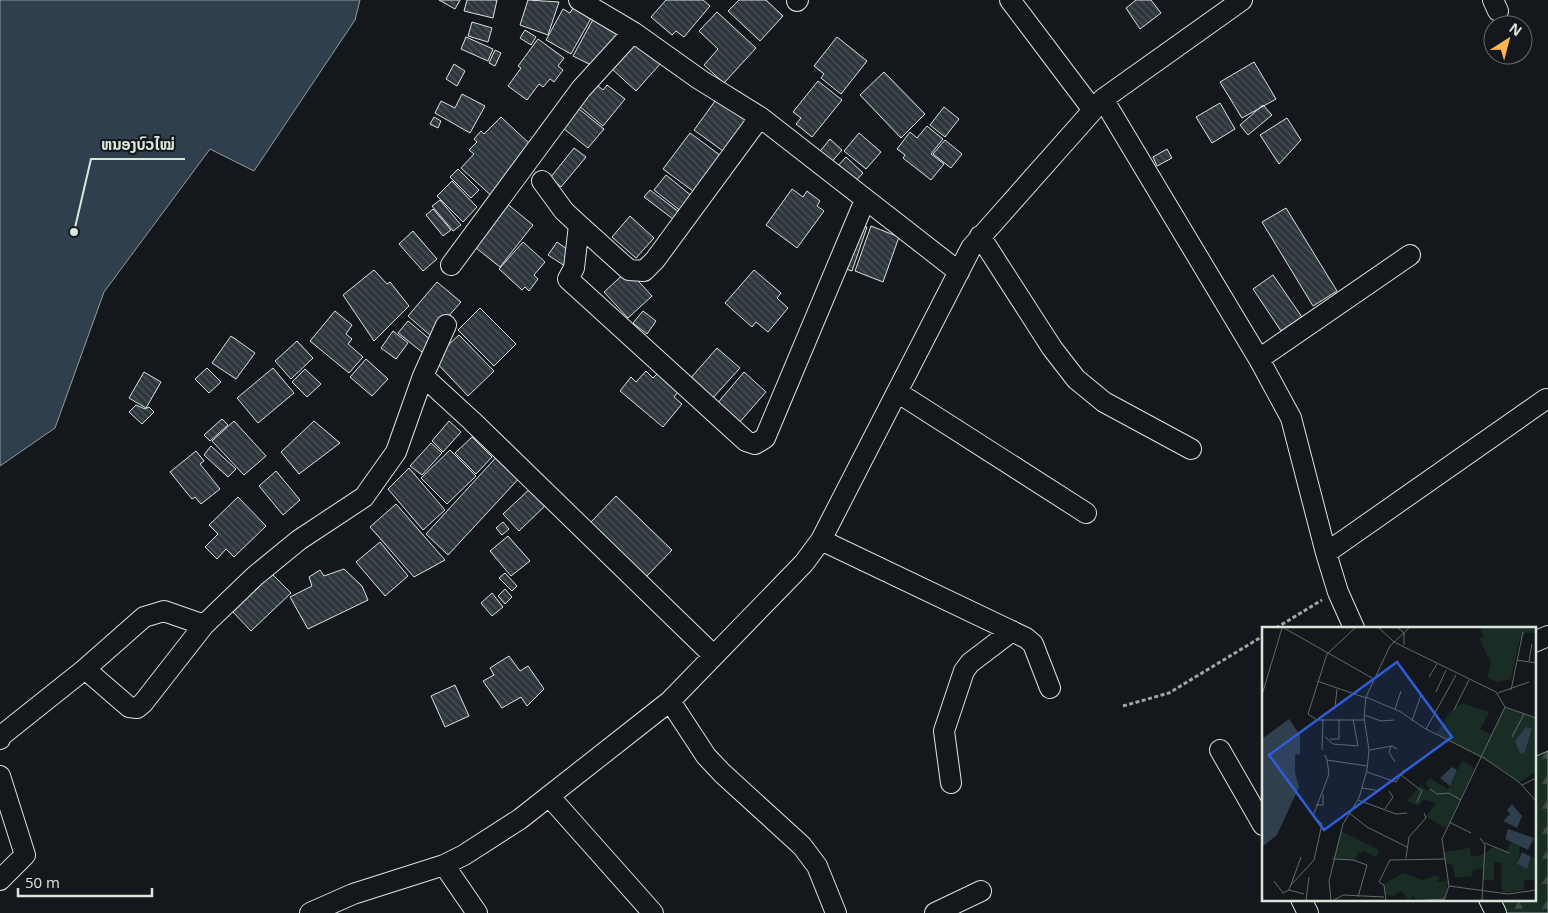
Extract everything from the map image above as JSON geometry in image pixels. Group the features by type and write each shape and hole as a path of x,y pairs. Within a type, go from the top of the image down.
{"street":[{"path":"579,0 633,32 699,78 760,117 959,272"},
{"path":"1010,0 1098,104 1259,359 1291,418 1326,553 1338,592 1354,627"},
{"path":"310,913 353,894 444,865 464,855 520,819 670,700 804,563 821,540 971,248 980,236 1098,104 1242,0"},
{"path":"451,265 581,89 633,32"},
{"path":"542,180 564,211 629,270 644,271 655,260 760,117"},
{"path":"579,225 574,268 568,278 746,441 755,444 764,438 865,200"},
{"path":"980,236 1052,348 1076,379 1104,402 1191,449"},
{"path":"1259,359 1410,255"},
{"path":"86,669 129,707 137,708 143,703 204,625 255,576 299,540 364,497 396,452 423,376 446,325"},
{"path":"423,376 472,421 713,655"},
{"path":"897,392 1086,513"},
{"path":"1326,553 1546,399"},
{"path":"821,540 1012,631 1033,644 1050,688"},
{"path":"0,739 1,736 86,669 144,617 164,611 204,625"},
{"path":"951,783 944,732 964,670 970,663 1012,631"},
{"path":"1536,641 1548,636"},
{"path":"670,700 706,756 802,846 817,866 836,913"},
{"path":"1220,750 1262,823"},
{"path":"0,776 25,855 0,880"},
{"path":"550,796 652,913"},
{"path":"444,865 477,913"},
{"path":"935,913 981,891"},
{"path":"1302,900 1308,913"},
{"path":"1490,900 1496,913"}],"path":[{"path":"1278,627 1327,596 1338,592"},
{"path":"1123,706 1169,693 1262,637"}],"green space":[{"path":"1548,751 1548,913 1501,913 1494,900 1536,900 1536,756"}],"water":[{"path":"0,0 360,0 355,20 254,171 210,149 104,292 55,428 0,466"}],"building":[{"path":"439,0 460,0 455,9"},
{"path":"467,0 497,0 493,18 464,11"},
{"path":"528,0 559,2 548,35 520,25"},
{"path":"666,0 703,0 710,6 684,37 676,31 672,35 651,17"},
{"path":"739,0 766,0 783,16 760,41 728,11"},
{"path":"1136,0 1151,0 1161,13 1140,29 1126,8"},
{"path":"576,3 594,13 571,54 546,40 563,9 570,13"},
{"path":"717,12 756,48 724,83 704,65 718,49 699,31"},
{"path":"596,14 625,35 597,68 573,56"},
{"path":"472,22 492,28 488,42 468,36"},
{"path":"525,30 536,37 531,45 520,38"},
{"path":"466,37 493,49 488,61 461,49"},
{"path":"837,37 867,61 841,94 821,78 824,74 814,66"},
{"path":"538,39 564,58 558,66 563,70 554,82 550,79 543,87 539,84 527,100 508,86 521,68 518,66"},
{"path":"636,41 661,63 636,91 611,68"},
{"path":"495,50 501,53 495,66 489,63"},
{"path":"1254,62 1276,99 1242,118 1220,82"},
{"path":"454,64 465,71 457,86 446,79"},
{"path":"884,72 925,114 901,138 860,95"},
{"path":"818,81 842,100 812,137 796,124 801,118 793,112"},
{"path":"597,85 603,90 607,85 625,99 603,126 579,106"},
{"path":"462,94 485,106 470,133 435,113 441,101 455,108"},
{"path":"718,97 747,118 723,151 694,130"},
{"path":"1220,103 1235,129 1212,143 1196,117"},
{"path":"1263,105 1272,115 1248,135 1240,125"},
{"path":"944,107 959,119 945,137 930,125"},
{"path":"579,109 604,129 588,148 563,128"},
{"path":"434,117 441,121 438,128 430,124"},
{"path":"501,117 531,145 495,199 461,168 474,154 469,150 477,142 474,139 481,131 484,134"},
{"path":"1287,118 1301,140 1279,164 1260,135"},
{"path":"927,126 943,139 931,154 944,164 931,180 903,158 905,155 897,149 910,132 917,138"},
{"path":"690,133 724,158 697,194 663,169"},
{"path":"859,133 881,152 866,169 844,151"},
{"path":"830,139 842,150 829,165 817,155"},
{"path":"945,140 962,154 951,168 933,154"},
{"path":"574,148 586,157 561,187 550,178"},
{"path":"1167,149 1172,158 1157,166 1153,157"},
{"path":"846,157 863,173 851,186 834,170"},
{"path":"458,169 479,190 471,198 450,177"},
{"path":"666,175 693,197 682,212 654,190"},
{"path":"452,181 477,207 463,222 437,196"},
{"path":"792,189 803,197 807,191 820,201 817,206 824,211 797,248 766,225"},
{"path":"650,190 679,212 673,219 644,197"},
{"path":"440,200 461,225 453,231 432,206"},
{"path":"505,202 533,225 500,267 471,244"},
{"path":"1286,208 1337,291 1313,306 1262,222"},
{"path":"433,209 451,230 443,236 426,215"},
{"path":"630,216 654,238 636,258 612,237"},
{"path":"858,224 867,227 852,271 843,268"},
{"path":"871,226 899,237 883,282 855,271"},
{"path":"413,231 437,259 423,271 399,244"},
{"path":"523,242 545,262 534,275 538,279 529,291 525,287 522,290 499,269"},
{"path":"557,242 574,254 571,270 548,255"},
{"path":"374,270 387,284 390,282 409,306 374,341 343,295"},
{"path":"628,270 652,296 628,318 604,292"},
{"path":"754,270 781,293 777,298 788,308 768,332 756,322 752,327 725,303"},
{"path":"1273,275 1302,317 1281,331 1253,289"},
{"path":"437,282 461,302 431,336 408,316"},
{"path":"480,308 516,344 494,366 458,330"},
{"path":"335,311 352,325 346,334 352,339 348,344 363,357 349,373 310,341"},
{"path":"643,311 656,321 647,334 633,323"},
{"path":"408,321 431,340 422,352 398,333"},
{"path":"393,331 408,343 396,359 381,348"},
{"path":"459,335 494,371 468,396 433,359"},
{"path":"231,336 255,353 236,379 212,363"},
{"path":"297,341 313,358 291,379 275,361"},
{"path":"717,348 740,368 711,400 689,380"},
{"path":"366,359 388,379 372,396 350,377"},
{"path":"207,368 221,382 209,393 195,379"},
{"path":"273,368 294,393 258,423 237,398"},
{"path":"305,369 321,384 307,397 292,382"},
{"path":"646,371 653,378 657,374 678,392 674,397 682,404 663,427 620,391 631,377 636,382"},
{"path":"144,372 161,382 146,408 129,398"},
{"path":"744,372 766,392 738,424 716,405"},
{"path":"136,405 145,409 149,407 154,412 142,424 129,412"},
{"path":"222,419 228,425 210,441 204,435"},
{"path":"234,421 266,456 244,475 212,441"},
{"path":"314,421 340,443 299,474 281,452"},
{"path":"449,421 461,432 443,452 432,441"},
{"path":"472,437 492,457 476,474 455,453"},
{"path":"431,443 442,453 422,475 410,466"},
{"path":"211,446 236,469 228,477 204,455"},
{"path":"450,450 476,476 447,504 421,478"},
{"path":"196,451 204,461 200,464 220,489 201,504 195,497 192,499 170,472"},
{"path":"501,452 524,473 448,555 426,534"},
{"path":"409,468 445,510 423,530 388,489"},
{"path":"276,471 300,500 283,515 259,486"},
{"path":"533,486 549,502 519,531 503,514"},
{"path":"616,496 672,550 646,577 590,523"},
{"path":"238,497 266,526 234,557 226,549 217,559 205,547 218,534 209,525"},
{"path":"396,504 445,560 414,577 370,527"},
{"path":"503,522 509,529 502,535 496,528"},
{"path":"508,536 530,561 511,576 490,551"},
{"path":"380,542 408,576 385,596 356,562"},
{"path":"344,569 362,586 368,600 308,629 290,597 312,586 309,577 320,570 324,576"},
{"path":"505,573 517,586 512,591 499,578"},
{"path":"272,574 291,593 251,631 233,612"},
{"path":"505,589 512,597 505,604 498,596"},
{"path":"492,593 503,607 492,616 481,603"},
{"path":"509,656 520,671 528,666 544,689 527,706 521,697 502,708 483,681 494,675 490,668"},
{"path":"455,685 469,716 445,727 431,696"}],"place":[{"name":"ຫນອງບົວໄໝ່","path":"74,232"}]}
